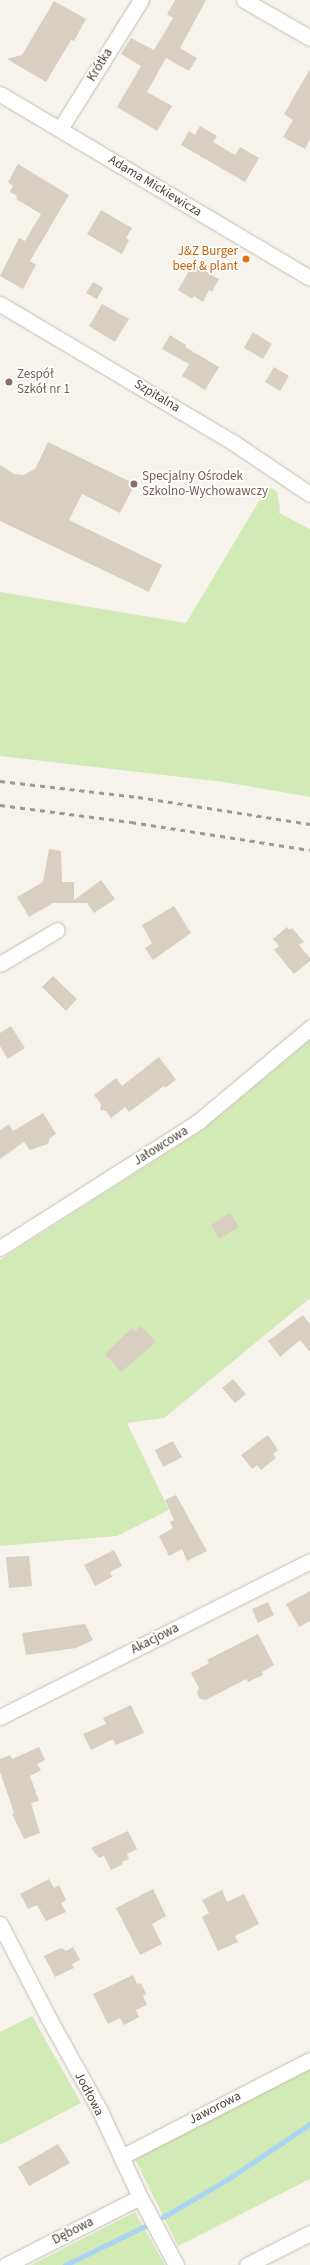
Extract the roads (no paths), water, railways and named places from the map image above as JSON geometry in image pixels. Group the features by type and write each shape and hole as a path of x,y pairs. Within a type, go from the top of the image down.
{"street":[{"name":"Krótka","path":"60,129 141,0"},
{"path":"244,0 310,38"},
{"name":"Adama Mickiewicza","path":"0,94 310,278"},
{"name":"Szpitalna","path":"0,304 231,441 309,492"},
{"path":"0,964 57,930"},
{"name":"Jałowcowa","path":"0,1248 199,1121 310,1028"},
{"name":"Akacjowa","path":"0,1717 310,1561"},
{"name":"Jodłowa","path":"0,1924 48,2017 100,2111 140,2197 176,2265"},
{"name":"Jaworowa","path":"121,2157 310,2060"},
{"name":"Dębowa","path":"6,2265 140,2197"},
{"path":"247,2265 310,2233"}],"waterway":[{"path":"163,2217 228,2179 310,2124"},
{"path":"65,2265 145,2226"}],"railway":[{"path":"0,781 138,797 310,824"},
{"path":"0,805 131,822 310,850"}],"place":[{"name":"J&Z Burger beef & plant","path":"246,259"},
{"name":"Zespół Szkół nr 1","path":"9,382"},
{"name":"Specjalny Ośrodek Szkolno-Wychowawczy","path":"134,484"}]}
